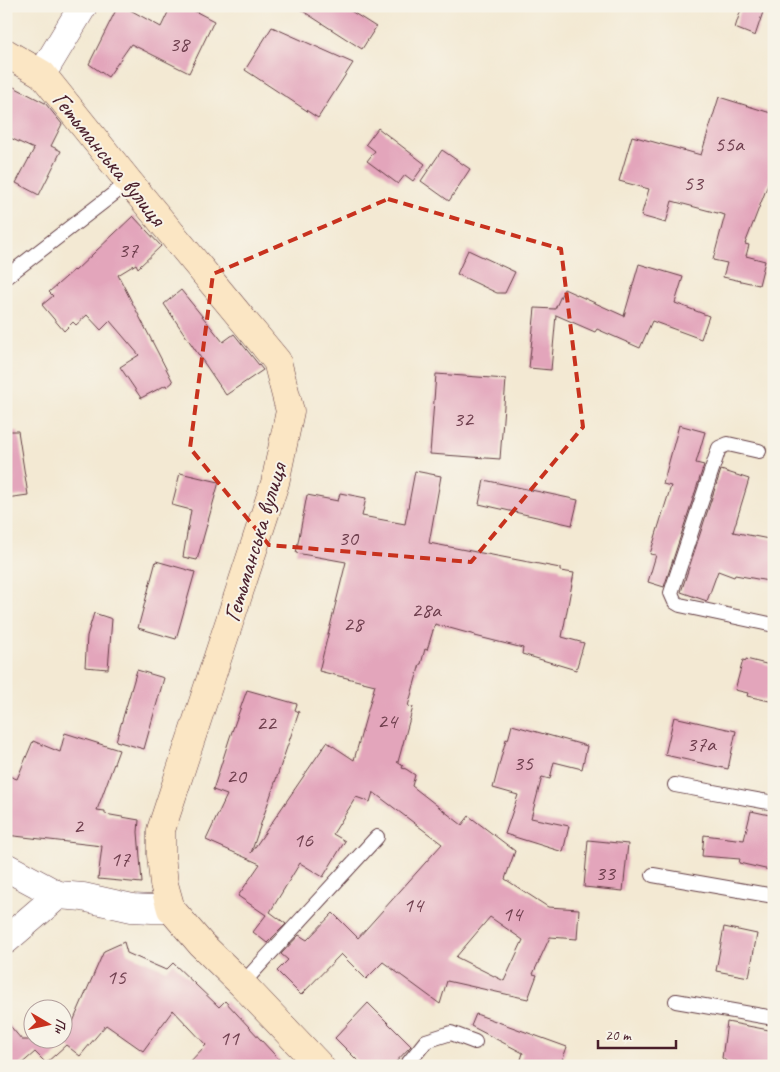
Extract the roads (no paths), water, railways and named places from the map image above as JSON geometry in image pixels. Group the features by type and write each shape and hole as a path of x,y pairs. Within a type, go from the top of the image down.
{"street":[{"path":"42,74 83,6"},
{"name":"Гетьманська вулиця","path":"6,53 42,74 128,182 277,361 290,411 275,483 161,830 161,855 164,884 171,909 201,944 320,1066"},
{"path":"6,867 58,895 83,897 132,908 171,909"},
{"path":"6,940 58,895"}],"lane":[{"path":"6,277 128,182"},
{"path":"759,450 728,444 719,448 671,594 674,602 680,604 774,625"},
{"path":"675,785 774,804"},
{"path":"242,984 377,836"},
{"path":"653,875 774,896"},
{"path":"676,1001 774,1018"},
{"path":"406,1066 426,1042 451,1033 475,1042"}]}
